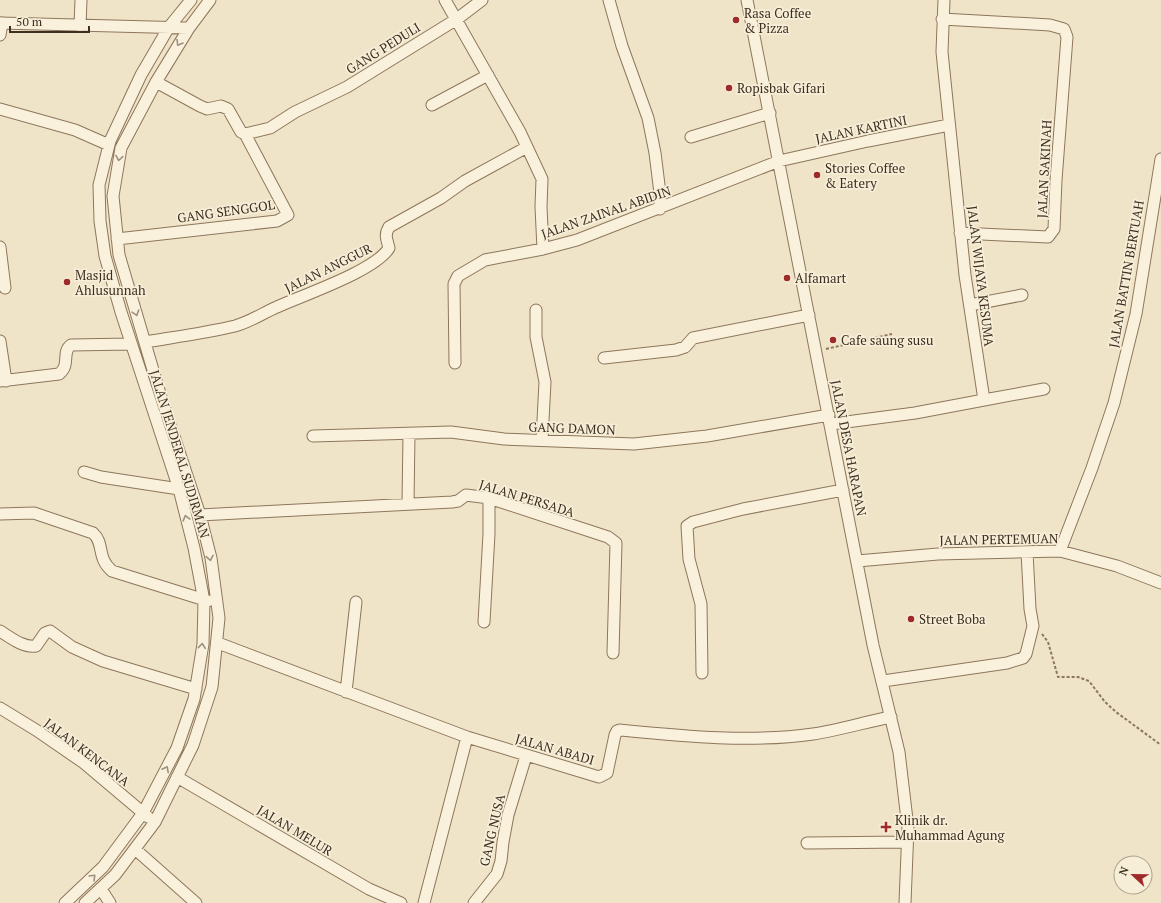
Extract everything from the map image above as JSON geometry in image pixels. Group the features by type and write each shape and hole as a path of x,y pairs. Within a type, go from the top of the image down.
{"street":[{"path":"80,26 81,0"},
{"name":"JALAN JENDERAL SUDIRMAN","path":"65,903 103,867 143,813 176,748 194,699 203,644 204,601 194,548 178,489 131,344 105,256 100,221 99,185 109,145 141,76 169,27 191,0"},
{"name":"JALAN JENDERAL SUDIRMAN","path":"86,903 101,889 135,849 155,822 193,745 212,687 218,643 218,603 211,558 200,515 119,255 113,196 121,148 156,82 189,28 210,0"},
{"path":"445,0 528,147 542,179 541,207 543,249"},
{"name":"GANG PEDULI","path":"245,134 270,128 295,112 347,87 457,19 482,0"},
{"path":"609,0 622,46 648,118 655,153 660,193 660,209"},
{"name":"JALAN DESA HARAPAN","path":"747,0 817,351 873,645 883,681 899,752 908,828 906,842 905,903"},
{"name":"JALAN WIJAYA KESUMA","path":"944,0 942,18 942,52 949,125 960,233 984,400"},
{"name":"JALAN SAKINAH","path":"942,18 1050,25 1064,29 1067,37 1056,180 1054,230 1048,237 960,233"},
{"path":"0,35 1,23 189,28"},
{"path":"432,105 488,75"},
{"path":"156,82 203,108 207,109 216,106 225,107 241,132 245,134"},
{"path":"0,109 75,130 109,145"},
{"path":"691,137 770,113"},
{"name":"JALAN KARTINI","path":"779,161 949,125"},
{"name":"GANG SENGGOL","path":"117,239 277,221 288,215 245,134"},
{"name":"JALAN ANGGUR","path":"145,342 244,323 320,290 375,262 385,254 389,248 385,238 389,227 441,198 465,181 528,147"},
{"name":"JALAN BATTIN BERTUAH","path":"1060,551 1092,468 1114,403 1136,314 1161,159"},
{"name":"JALAN ZAINAL ABIDIN","path":"455,363 453,293 458,276 484,260 543,249 577,240 660,209 779,161"},
{"path":"0,247 5,288"},
{"path":"970,306 1022,295"},
{"path":"536,310 536,337 545,382 542,440"},
{"path":"604,358 676,350 685,347 693,338 809,315"},
{"path":"0,341 3,381 59,374 65,367 66,351 71,345 131,344"},
{"path":"830,419 915,413 1044,389"},
{"name":"GANG DAMON","path":"313,436 451,432 504,439 634,444 707,436 830,419"},
{"path":"408,504 409,434"},
{"path":"84,472 101,477 178,489"},
{"path":"702,673 701,604 689,559 688,526 694,522 744,509 843,490"},
{"name":"JALAN PERSADA","path":"200,515 452,502 458,501 466,495 489,498 608,537 616,543 613,653"},
{"path":"484,622 489,534 489,498"},
{"path":"0,514 34,513 93,533 98,538 100,556 105,565 112,571 204,601 218,603"},
{"name":"JALAN PERTEMUAN","path":"857,561 938,554 1060,551 1117,566 1161,583"},
{"path":"883,681 1017,661 1023,658 1026,654 1033,626 1030,610 1026,552"},
{"path":"346,692 356,602"},
{"path":"0,631 24,645 31,647 36,646 45,632 50,631 72,646 104,661 196,689"},
{"name":"JALAN ABADI","path":"218,643 467,737 599,777 607,773 615,735 617,731 620,730 743,738 770,737 813,734 891,717"},
{"name":"JALAN KENCANA","path":"0,708 36,730 84,763 155,822"},
{"path":"424,903 467,737"},
{"name":"GANG NUSA","path":"474,903 497,874 502,861 503,842 508,815 526,756"},
{"name":"JALAN MELUR","path":"177,777 369,889 401,903"},
{"path":"807,843 906,842"},
{"path":"135,849 196,903"},
{"path":"101,889 110,903"}],"path":[{"path":"817,351 892,334"},
{"path":"1033,626 1048,642 1058,676 1078,677 1089,681 1110,707 1161,745"}],"place":[{"name":"Rasa Coffee & Pizza","path":"736,20"},
{"name":"Ropisbak Gifari","path":"729,88"},
{"name":"Stories Coffee & Eatery","path":"817,175"},
{"name":"Alfamart","path":"787,278"},
{"name":"Masjid Ahlusunnah","path":"67,282"},
{"name":"Cafe saung susu","path":"833,340"},
{"name":"Street Boba","path":"911,619"},
{"name":"Klinik dr. Muhammad Agung","path":"886,827"}]}
